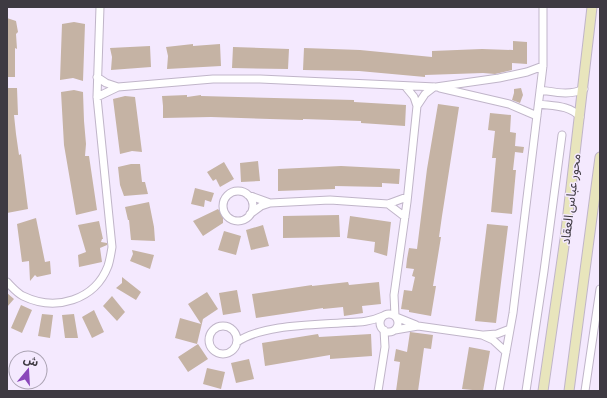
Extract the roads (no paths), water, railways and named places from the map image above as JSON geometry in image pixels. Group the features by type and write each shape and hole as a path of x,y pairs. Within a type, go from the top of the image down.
{"main road":[{"name":"محور عباس العقاد","path":"543,391 565,239 584,89 592,7"},
{"name":"محور عباس العقاد","path":"568,391 600,156"}],"street":[{"path":"7,282 22,295 42,303 62,303 82,296 98,283 108,265 112,247 96,97 100,7"},
{"path":"499,391 510,329 539,104 543,66 543,7"},
{"path":"96,97 118,87 236,78 435,87 499,78 527,72 543,66"},
{"path":"96,77 106,83 118,87"},
{"path":"385,346 398,324 395,316 394,295 405,217 417,106 414,97 405,86"},
{"path":"417,106 425,94 435,87 509,104 537,116"},
{"path":"540,90 570,94 584,89"},
{"path":"539,104 571,109 580,117"},
{"path":"526,391 562,135"},
{"path":"270,203 242,192 233,192 226,197 223,206 226,215 234,220 243,219 260,206 270,203 330,200 388,204 407,196"},
{"path":"248,195 253,205 250,214"},
{"path":"388,204 405,217"},
{"path":"585,391 600,289"},
{"path":"378,391 385,346 383,330 380,323 394,295"},
{"path":"237,342 255,333 299,326 366,322 389,314 418,326 482,335 497,334 510,329"},
{"path":"366,322 388,332 418,326"},
{"path":"233,329 236,333 237,342 233,350 221,354 212,350 208,342 209,333 216,327 225,325 233,329 255,333"},
{"path":"482,335 493,340 506,352"}]}
